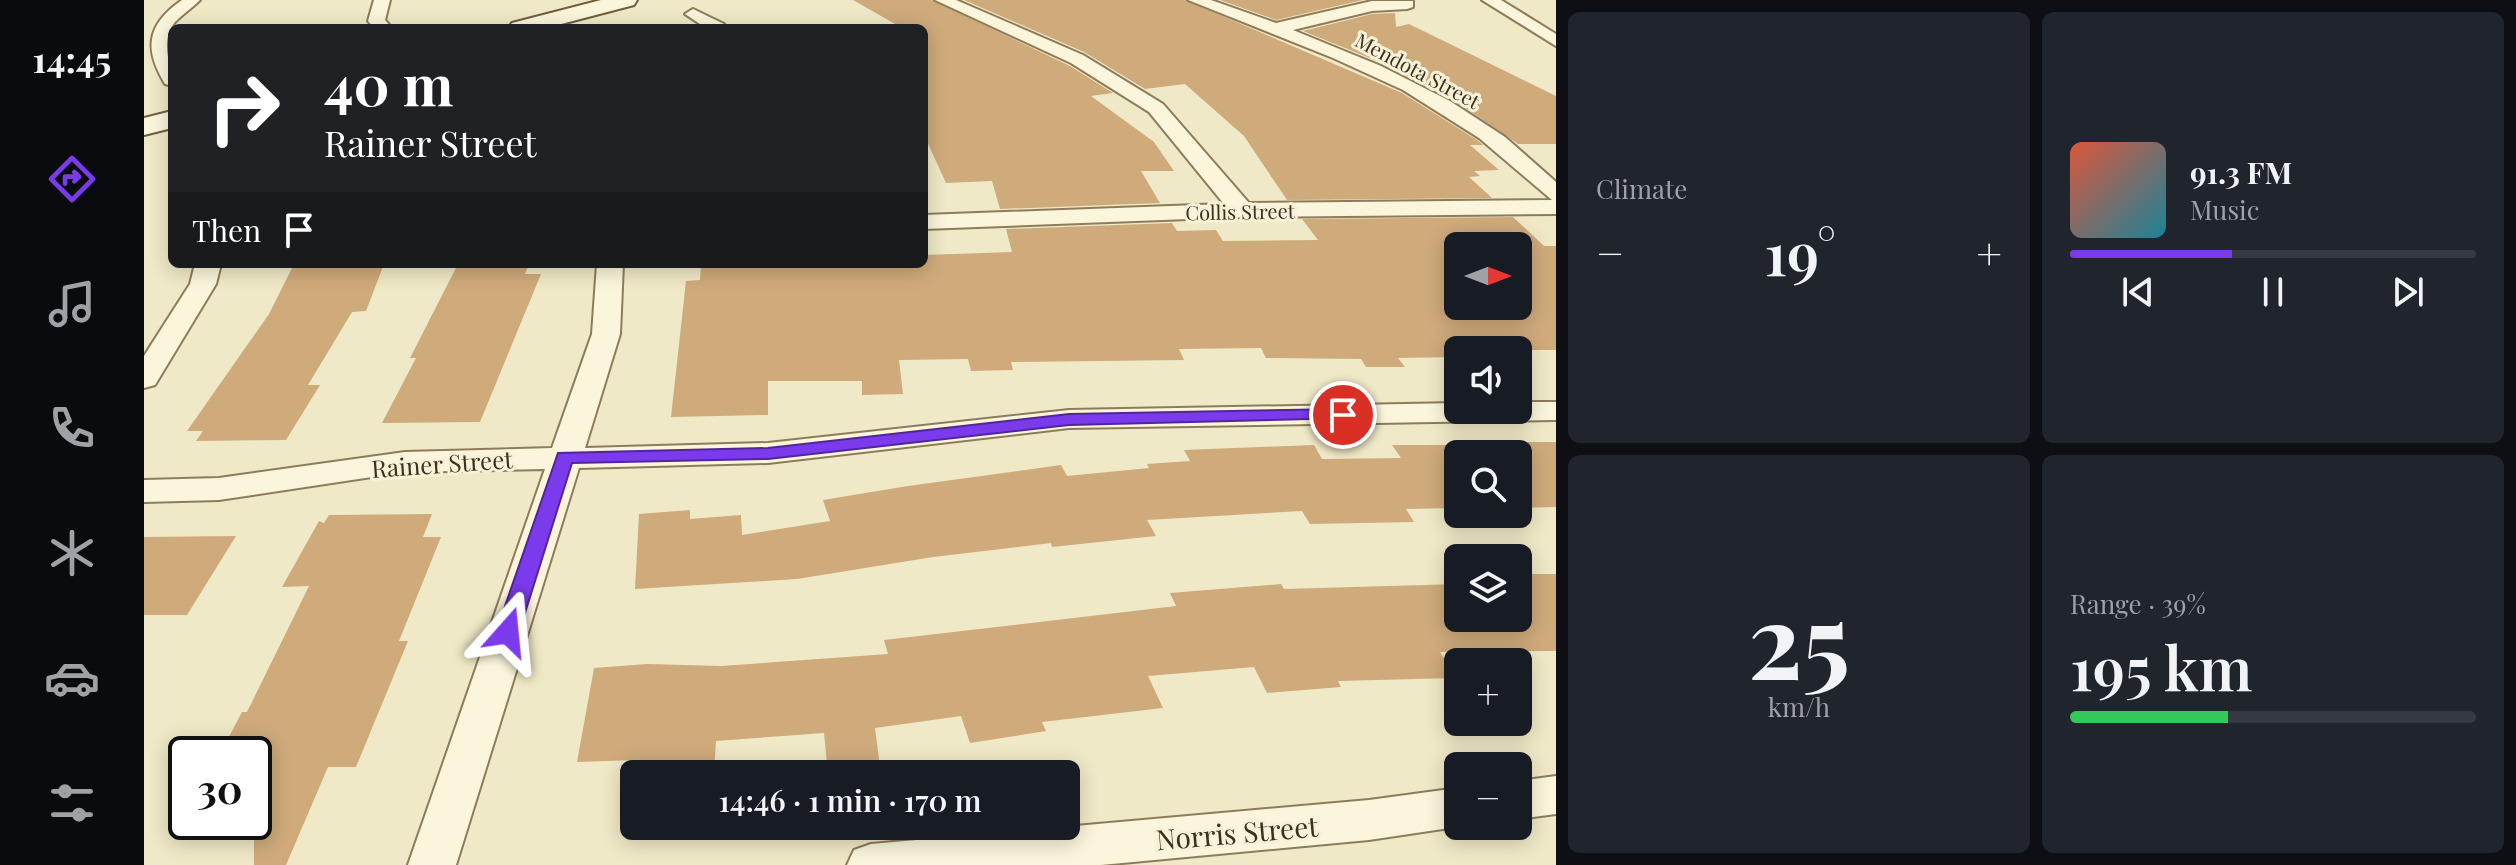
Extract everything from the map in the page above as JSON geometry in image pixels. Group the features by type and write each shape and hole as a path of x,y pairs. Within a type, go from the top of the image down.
{"street":[{"path":"158,74 150,48 152,35 163,21 192,0"},
{"path":"379,24 376,21 382,0"},
{"path":"535,24 626,0"},
{"path":"943,0 1077,59 1156,108 1242,210"},
{"name":"Mendota Street","path":"1196,0 1340,53 1401,81 1478,127 1556,194"},
{"path":"1490,0 1556,41"},
{"path":"1274,29 1372,6 1407,4"},
{"path":"693,14 711,24"},
{"path":"144,127 168,120"},
{"name":"Collis Street","path":"928,222 1242,210 1556,207"},
{"path":"144,379 203,284 207,268"},
{"path":"432,865 606,334 610,268"},
{"name":"Rainer Street","path":"144,491 219,489 405,462 768,453 1069,419 1556,411"},
{"path":"1532,798 1556,795"},
{"name":"Norris Street","path":"871,865 1369,820 1444,810"}],"building":[{"path":"853,0 932,0 1070,66 1113,93 1091,96 1154,142 1174,171 1141,171 1160,203 1000,209 992,181 946,183 928,144 928,24 895,24"},
{"path":"964,0 1185,0 1402,93 1477,140 1483,145 1470,145 1499,170 1474,171 1480,176 1469,177 1492,198 1287,200 1244,136 1185,84 1145,89 1084,52"},
{"path":"1220,0 1363,0 1276,20"},
{"path":"1395,13 1396,27 1409,24 1556,96 1556,144 1518,144 1451,98 1382,63 1303,31 1372,14"},
{"path":"1513,217 1529,232 1444,232 1444,320 1532,320 1532,235 1544,246 1556,246 1556,350 1532,350 1532,336 1444,336 1444,357 1398,358 1405,367 1366,367 1361,359 1266,358 1261,348 1179,349 1184,360 1011,362 1013,370 971,371 968,359 899,360 903,394 862,395 862,381 768,381 768,415 671,417 686,281 700,280 701,268 928,268 928,255 1012,252 1006,229 1172,223 1177,231 1216,230 1223,241 1318,240 1302,219"},
{"path":"292,268 382,268 366,311 352,312 308,385 320,385 286,440 196,441 203,431 187,431 269,314"},
{"path":"456,268 527,268 525,274 541,274 480,422 382,423 416,358 410,358"},
{"path":"1532,442 1556,442 1556,507 1532,508"},
{"path":"1314,445 1322,459 1401,458 1392,445 1444,445 1444,508 1406,509 1414,522 1310,524 1302,511 1147,520 1156,536 1052,547 1051,543 933,557 797,579 635,589 639,514 690,510 690,519 741,515 742,535 830,521 823,500 1061,465 1067,476 1149,468 1147,464 1190,461 1184,450"},
{"path":"432,514 423,537 441,537 399,641 408,641 356,767 328,767 286,865 254,865 254,840 272,840 272,736 229,736 242,712 247,712 309,586 282,587 319,521 324,523 329,515"},
{"path":"236,536 187,615 144,615 144,537"},
{"path":"1532,574 1556,574 1556,651 1444,648 1444,652 1440,652 1444,658 1444,678 1338,681 1341,687 1267,693 1254,667 1148,676 1163,708 1042,722 1046,731 970,743 961,716 875,728 879,760 827,760 824,733 716,741 715,760 577,762 594,668 647,664 721,666 888,654 884,640 1176,606 1170,593 1281,584 1284,589 1444,584 1444,632 1532,632"}],"route":[{"path":"508,632 564,457 768,453 1069,419 1343,415"}]}
